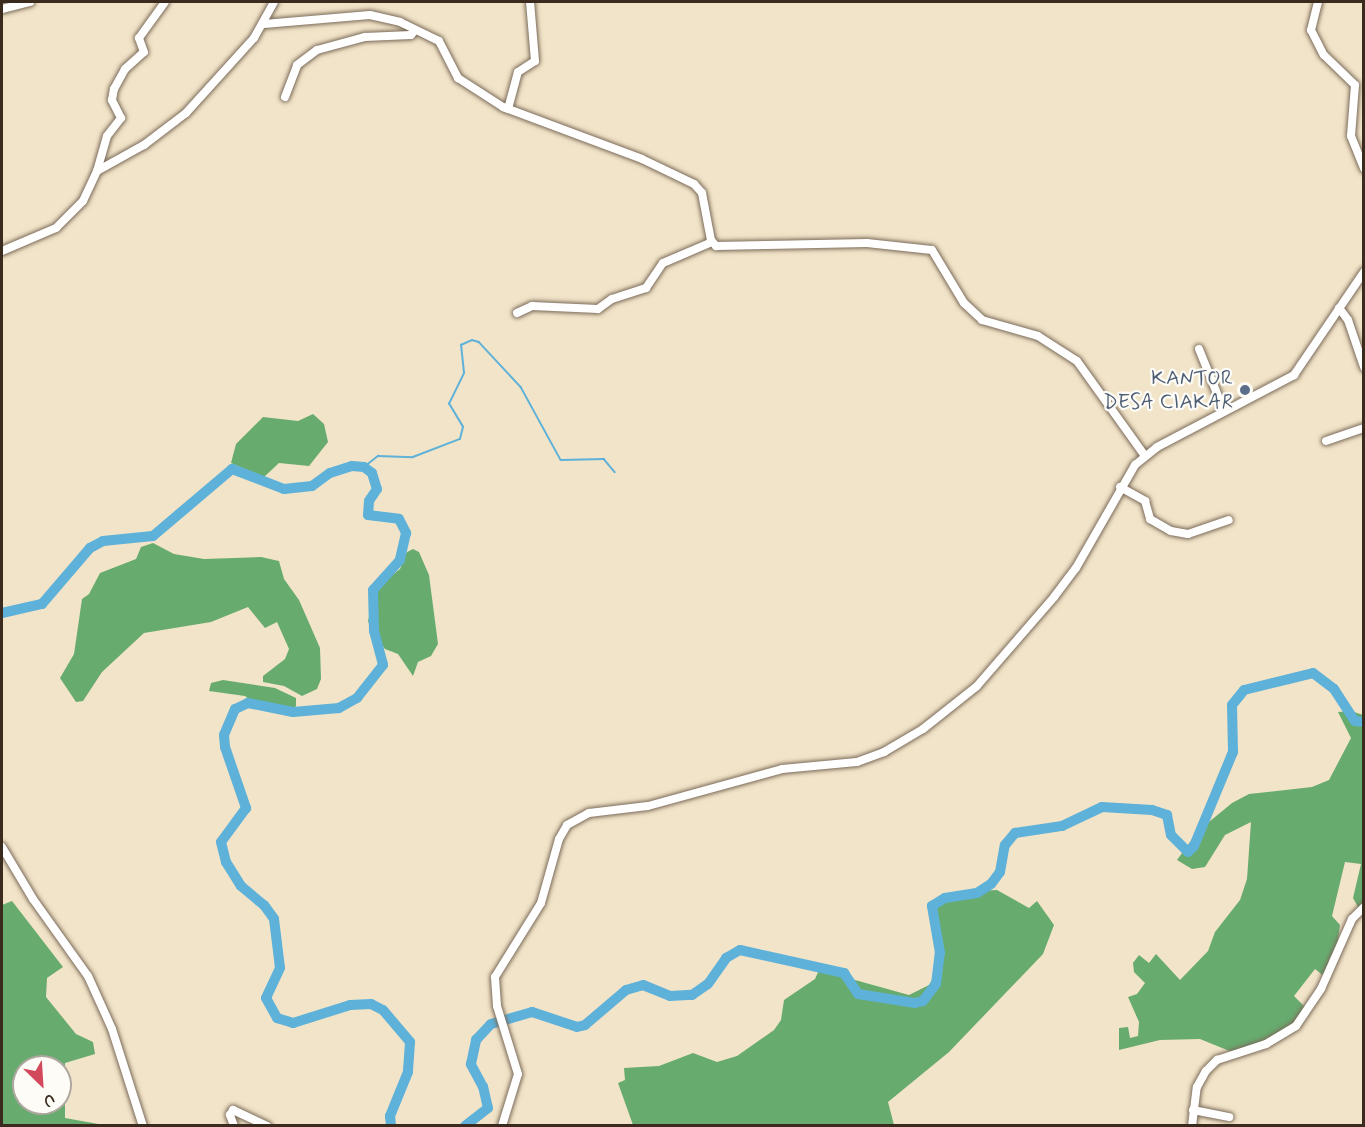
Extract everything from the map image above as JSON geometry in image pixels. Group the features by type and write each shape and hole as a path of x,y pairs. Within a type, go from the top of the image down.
{"street":[{"path":"2,9 30,2"},
{"path":"2,251 56,228 83,201 97,171 107,136 121,117 112,100 114,89 126,68 144,52 139,38 165,2"},
{"path":"97,171 144,145 186,113 216,84 264,24 274,2"},
{"path":"508,109 518,72 535,61 530,2"},
{"path":"1318,2 1311,30 1324,55 1355,85 1351,135 1364,168"},
{"path":"264,24 359,14 392,20 415,30 441,43 462,81 508,109 642,159 694,184 705,200 712,242"},
{"path":"285,97 296,67 317,50 365,38 411,35 415,30"},
{"path":"517,313 532,306 598,309 612,299 646,288 663,263 712,242"},
{"path":"712,242 721,247 867,243 932,250 964,303 982,320 1038,336 1077,361 1145,456"},
{"path":"502,1125 518,1074 495,996 497,970 541,903 559,839 567,825 589,813 654,805 782,769 857,762 884,752 923,729 977,686 1054,597 1076,568 1120,487 1145,456 1293,375 1350,289 1364,272"},
{"path":"1350,289 1364,279"},
{"path":"1339,308 1348,320 1364,367"},
{"path":"1199,350 1224,411"},
{"path":"1326,441 1364,428"},
{"path":"1120,487 1145,501 1150,519 1171,531 1188,534 1229,520"},
{"path":"2,847 37,906 88,976 112,1029 143,1125"},
{"path":"1192,1125 1192,1110 1197,1088 1214,1062 1266,1044 1296,1026 1316,998 1352,919 1364,907"},
{"path":"234,1125 230,1115 233,1110 267,1125"},
{"path":"1192,1110 1229,1117"}],"green space":[{"path":"313,414 324,424 328,442 309,466 279,463 264,477 231,463 236,444 263,417 298,421"},
{"path":"153,543 174,554 204,559 261,557 279,561 284,579 299,600 320,648 321,679 317,689 302,696 284,686 263,682 263,676 285,659 289,649 277,622 265,628 248,607 211,622 144,633 102,672 83,701 76,702 60,678 74,654 82,599 89,594 100,573 136,559 141,547"},
{"path":"413,549 419,552 429,575 438,644 431,656 418,662 413,676 398,654 385,649 373,635 368,621 377,587 400,569 407,552"},
{"path":"223,680 275,688 296,698 296,706 287,714 275,713 262,710 245,696 209,691 211,683"},
{"path":"1351,711 1363,715 1363,906 1359,909 1353,898 1361,864 1345,862 1332,916 1340,925 1337,948 1326,978 1315,969 1294,996 1307,1009 1276,1040 1232,1052 1200,1039 1160,1040 1119,1050 1119,1028 1128,1027 1130,1038 1138,1036 1139,1022 1128,997 1137,994 1145,983 1134,972 1133,963 1139,955 1149,963 1156,954 1180,980 1208,951 1215,932 1240,900 1247,879 1251,822 1225,835 1205,867 1192,869 1177,860 1198,831 1232,803 1249,794 1312,787 1329,780 1351,738 1338,712"},
{"path":"997,890 1029,908 1037,901 1054,925 1043,954 949,1052 888,1102 894,1125 633,1125 618,1083 625,1080 624,1068 659,1066 693,1053 717,1062 737,1056 774,1030 781,1020 784,1000 815,979 819,970 909,995 929,985 942,963 943,941 932,919 937,901 955,892"},
{"path":"12,901 63,967 47,978 46,997 76,1034 93,1042 95,1054 72,1061 72,1055 12,1055 12,1115 65,1115 65,1118 104,1125 2,1125 2,905"}],"waterway":[{"path":"364,467 378,456 413,457 460,439 463,427 449,404 464,373 461,345 472,340 479,342 521,387 561,460 604,459 615,472"},
{"path":"2,613 42,604 90,548 103,541 153,536 232,469 284,489 312,486 330,473 352,466 364,467 372,473 377,489 369,501 368,515 399,519 406,533 400,560 373,590 374,631 383,665 357,698 339,708 293,712 248,703 235,709 224,735 225,747 246,808 221,842 226,862 241,886 264,905 274,919 280,968 266,998 277,1018 293,1023 350,1005 371,1004 383,1010 410,1042 408,1072 390,1116 391,1126"},
{"path":"465,1126 488,1108 483,1087 471,1064 476,1040 491,1024 532,1012 577,1027 585,1025 626,990 643,985 670,996 692,995 708,984 726,958 740,950 844,973 858,994 915,1003 923,1001 936,984 940,953 932,906 945,898 977,893 991,884 1000,872 1005,845 1015,833 1062,826 1102,807 1152,810 1167,815 1171,835 1188,852 1194,846 1233,752 1232,705 1244,690 1313,673 1334,689 1355,721 1364,722"}],"place":[{"name":"KANTOR DESA CIAKAR","path":"1245,390"}]}
